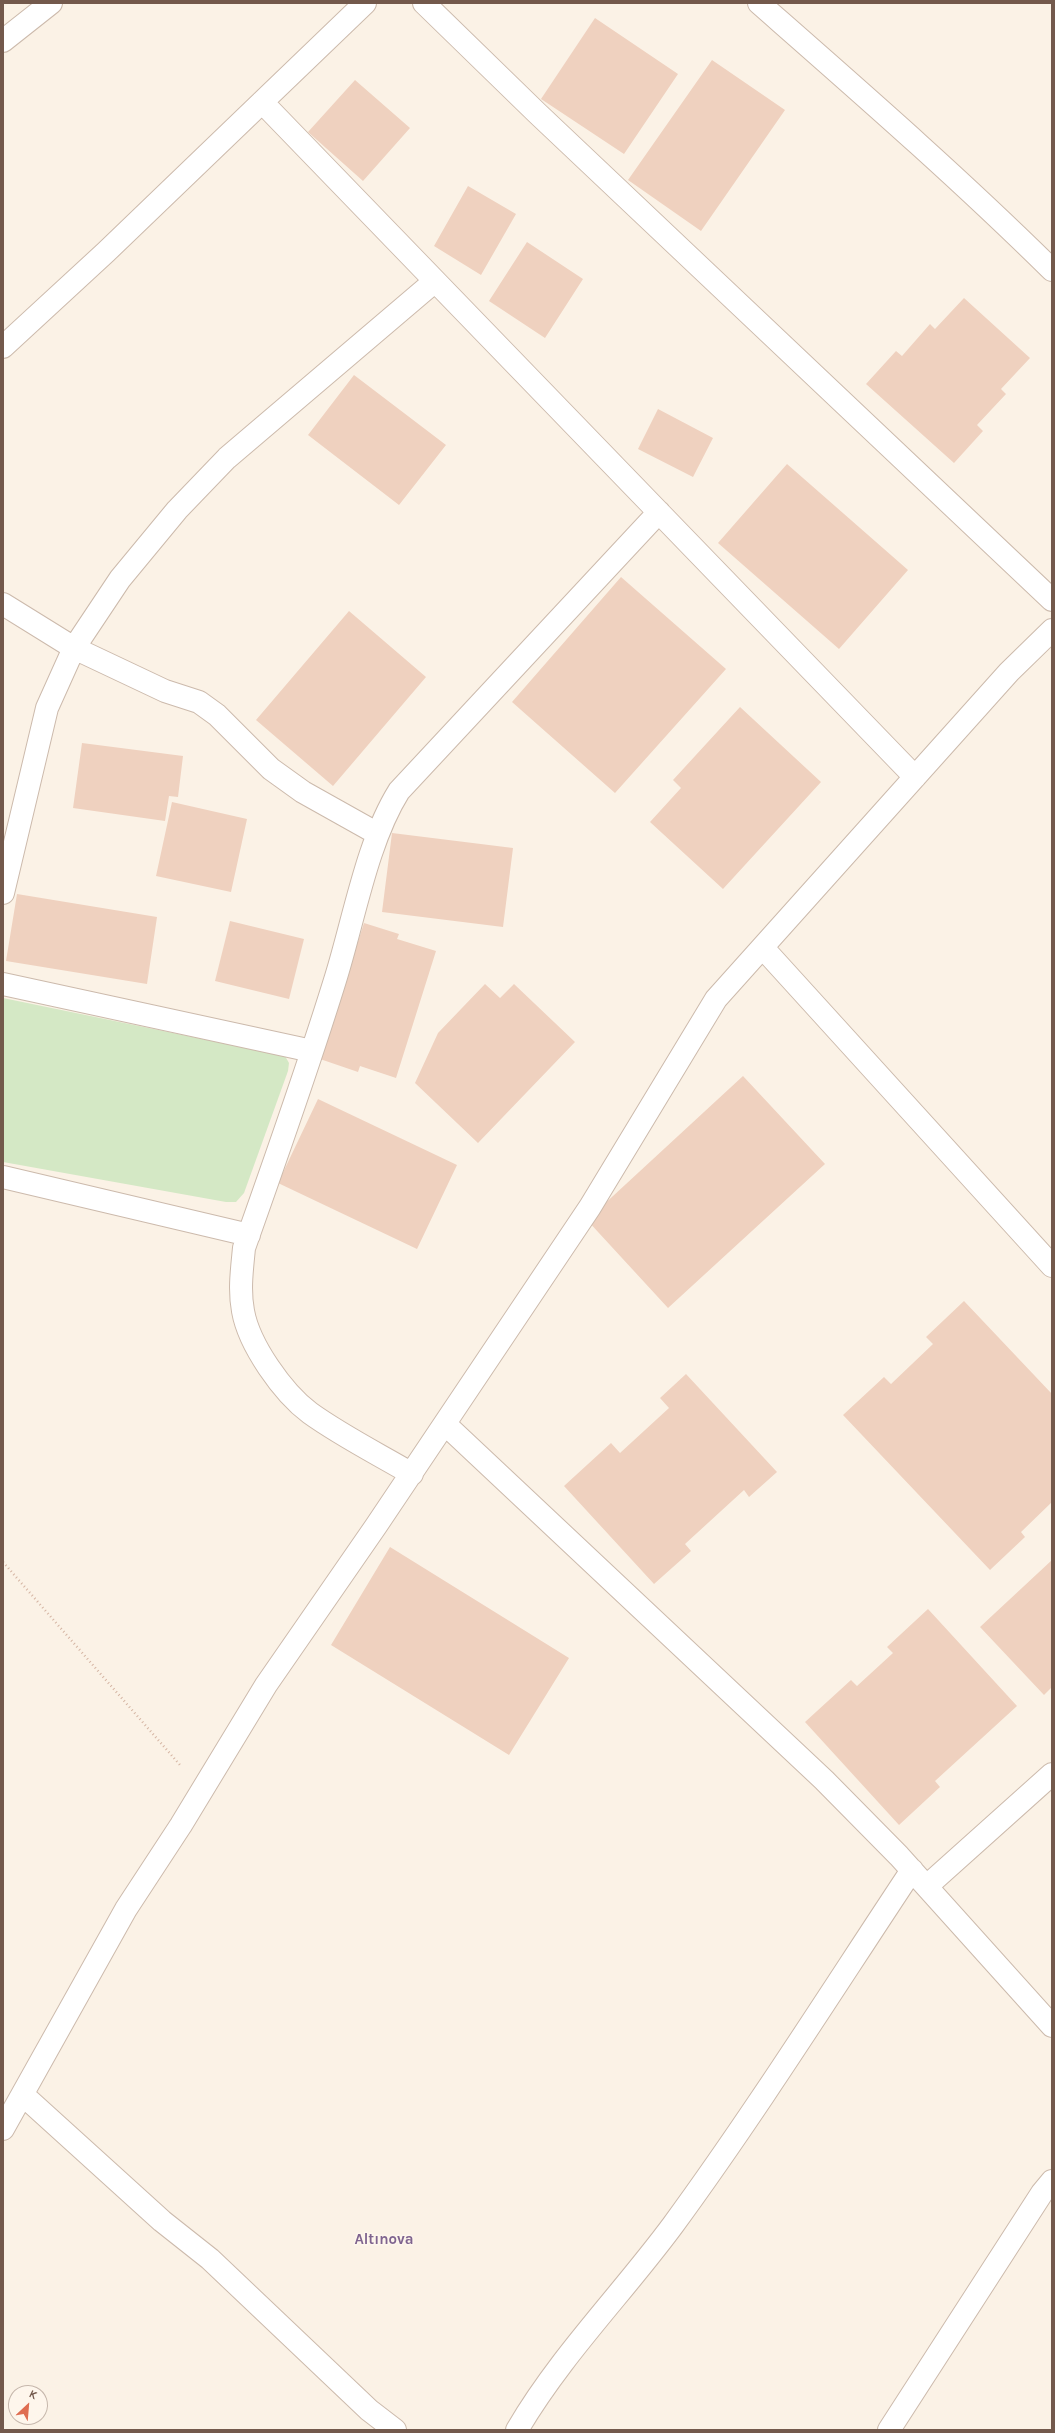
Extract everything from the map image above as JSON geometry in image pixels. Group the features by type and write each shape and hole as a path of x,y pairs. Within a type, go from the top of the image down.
{"street":[{"path":"3,40 51,3"},
{"path":"3,347 106,252 365,3"},
{"path":"424,3 537,113 1052,600"},
{"path":"760,3 887,115 1008,226 1052,270"},
{"path":"262,102 915,777"},
{"path":"3,893 47,708 74,648 120,579 200,484 233,453 435,281"},
{"path":"412,1474 310,1412 280,1384 255,1345 243,1312 240,1278 244,1248 312,1051 336,978 378,834 390,806 399,791 659,512"},
{"path":"3,604 74,648 165,691 199,702 217,714 272,769 303,792 378,834"},
{"path":"3,2130 126,1909 202,1790 266,1685 412,1474 590,1207 716,999 1009,672 1052,630"},
{"path":"763,948 1052,1266"},
{"path":"3,984 312,1051"},
{"path":"3,1177 249,1235"},
{"path":"445,1424 765,1723 912,1870 1052,2026"},
{"path":"927,1886 1052,1774"},
{"path":"517,2430 567,2355 658,2246 716,2166 912,1870"},
{"path":"23,2095 162,2221 210,2259 369,2410 395,2430"},
{"path":"889,2430 1042,2193 1052,2181"}],"path":[{"path":"3,1562 202,1790"}],"green space":[{"path":"3,998 285,1056 289,1063 288,1071 244,1193 236,1202 226,1202 3,1162"}],"building":[{"path":"595,18 678,74 624,154 541,99"},
{"path":"712,60 785,110 701,231 628,180"},
{"path":"355,80 410,128 363,181 308,132"},
{"path":"468,186 516,214 481,275 434,246"},
{"path":"527,242 583,279 545,338 489,301"},
{"path":"964,298 1030,358 1001,389 1006,394 977,425 983,431 954,463 866,384 896,351 902,356 930,324 935,329"},
{"path":"354,375 446,445 399,505 308,435"},
{"path":"658,409 713,438 693,477 638,449"},
{"path":"787,464 908,570 839,649 718,543"},
{"path":"621,577 726,669 615,793 512,702"},
{"path":"349,611 426,677 333,786 256,720"},
{"path":"740,707 821,782 723,889 650,822 681,788 673,780"},
{"path":"82,743 183,756 178,797 169,796 165,821 73,808"},
{"path":"172,802 247,819 231,892 156,876"},
{"path":"392,833 513,848 503,927 382,912"},
{"path":"17,894 157,917 147,984 6,961"},
{"path":"230,921 304,939 289,999 215,981"},
{"path":"364,923 399,934 397,939 436,951 396,1078 360,1066 358,1072 320,1059"},
{"path":"485,984 500,998 514,984 575,1042 478,1143 415,1083 438,1033"},
{"path":"743,1076 825,1164 668,1308 587,1220"},
{"path":"318,1099 457,1165 417,1249 278,1183"},
{"path":"964,1301 1052,1394 1052,1502 1021,1532 1025,1537 990,1570 843,1415 884,1377 891,1384 933,1344 926,1337"},
{"path":"686,1374 777,1472 749,1497 744,1490 685,1544 691,1551 654,1584 564,1486 611,1443 620,1453 669,1408 660,1398"},
{"path":"390,1547 569,1658 509,1755 331,1645"},
{"path":"1052,1560 1052,1687 1044,1695 980,1627"},
{"path":"928,1609 1017,1706 935,1781 940,1787 899,1825 805,1722 851,1680 857,1686 893,1653 887,1647"}],"district":[{"name":"Altınova","path":"384,2240"}]}
